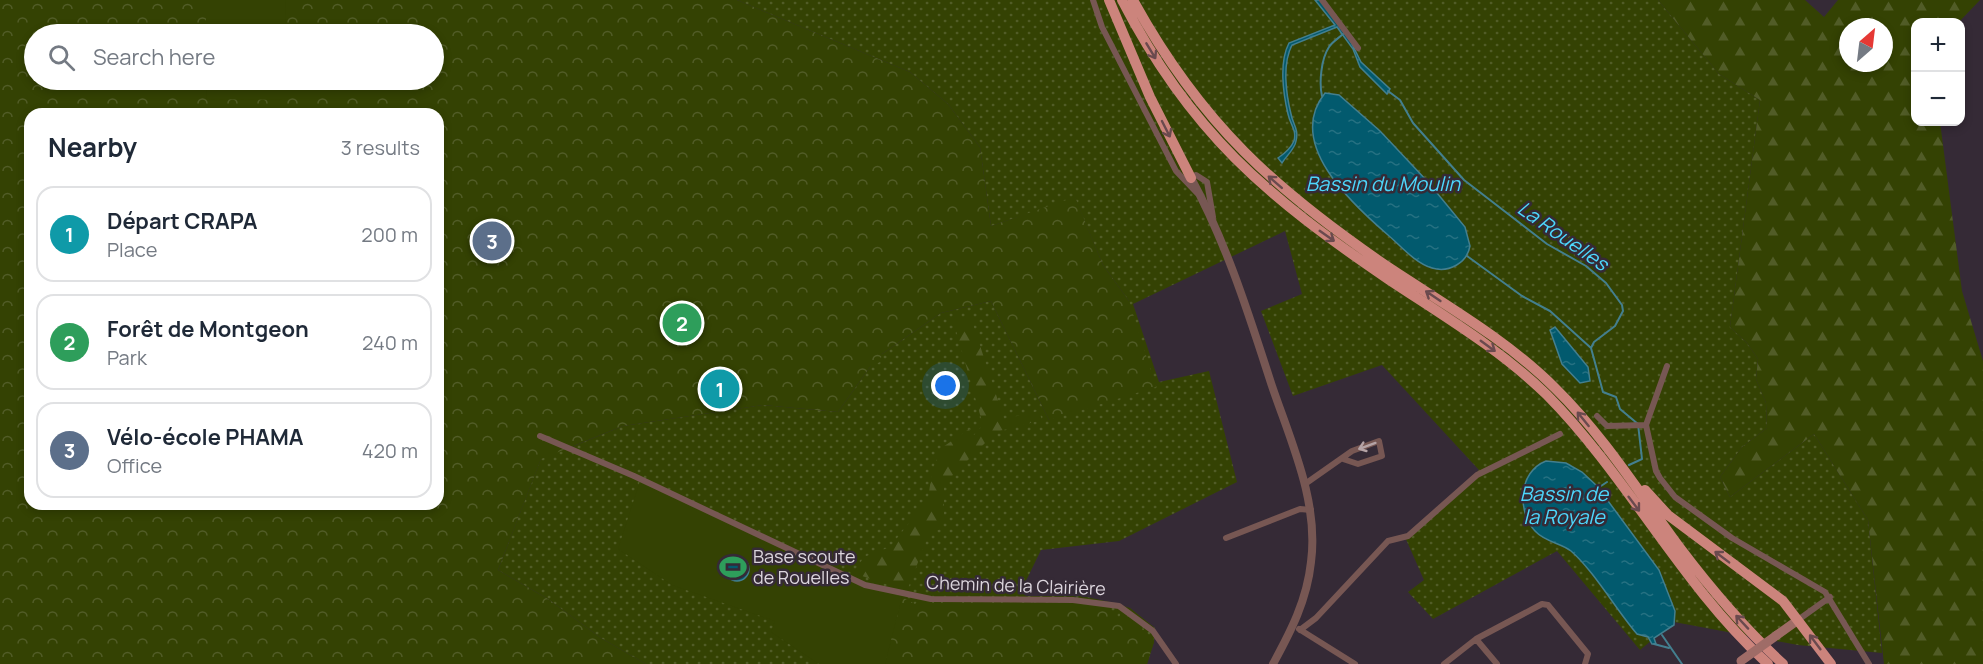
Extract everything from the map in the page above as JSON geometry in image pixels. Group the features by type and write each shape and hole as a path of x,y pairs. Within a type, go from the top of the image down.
{"highway":[{"path":"1109,0 1187,179"},
{"path":"1122,0 1138,30 1180,95 1232,157 1299,216 1491,347 1546,394 1587,440 1716,610 1767,664"},
{"path":"1133,0 1172,65 1202,106 1261,170 1299,203 1343,236 1496,338 1554,388 1668,515 1783,601 1831,664"},
{"path":"1602,444 1721,600 1783,664"}],"main road":[{"path":"1739,663 1798,620"}],"street":[{"path":"1093,0 1102,27 1176,171 1187,179 1201,196 1213,218 1248,313 1305,484 1311,510 1312,561 1297,628 1273,664"},
{"path":"1322,0 1358,48"},
{"path":"1187,179 1196,176 1207,182 1213,218"},
{"path":"1667,366 1646,424 1656,471 1675,497 1732,538 1830,597 1869,664"},
{"path":"1597,416 1607,426 1646,424"},
{"path":"1297,628 1324,610 1388,542 1408,536 1477,475 1560,434"},
{"name":"Chemin de la Clairière","path":"540,436 634,476 865,585 931,599 1073,600 1119,606 1153,630 1176,664"},
{"path":"1305,484 1352,452 1380,441 1382,456 1358,464 1343,459"},
{"path":"1226,538 1300,509 1311,510"},
{"path":"1798,620 1830,597"},
{"path":"1444,664 1476,639 1542,604 1548,605 1588,654 1585,664"},
{"path":"1297,628 1355,664"},
{"path":"1476,639 1497,664"}],"green space":[{"path":"0,0 737,0 910,72 948,104 980,147 991,226 1075,197 1103,265 1129,301 1156,387 1049,420 991,301 941,313 882,354 880,362 870,367 838,412 763,405 623,426 541,459 498,570 548,599 601,638 646,664 0,664"},
{"path":"206,0 286,0 285,24 206,24"},
{"path":"737,0 1658,0 1719,74 1760,100 1730,327 1747,343 1758,359 1756,379 1766,403 1767,428 1742,447 1720,477 1730,497 1814,434 1868,520 1882,653 1798,645 1674,622 1640,650 1557,551 1433,619 1408,592 1424,580 1405,537 1479,470 1382,365 1293,396 1261,311 1302,294 1285,231 1133,304 1159,382 1209,371 1237,482 1119,541 1041,550 1021,591 1026,596 1082,596 1130,608 1155,628 1154,642 1147,664 646,664 601,638 548,599 498,570 547,443 564,450 623,426 763,405 838,412 882,354 941,313 991,301 1049,420 1129,301 1103,265 1075,198 991,226 980,147 948,104 910,72"},
{"path":"1658,0 1805,0 1824,17 1838,0 1980,0 1963,18 1911,18 1911,126 1941,126 1962,291 1983,361 1983,664 1884,664 1868,520 1814,434 1730,497 1720,477 1742,447 1767,428 1766,403 1756,379 1758,359 1747,343 1730,327 1760,100 1719,74"},
{"path":"207,90 284,90 284,100 207,99"},
{"path":"970,315 1004,419 1039,411 1042,420 996,432 944,484 944,521 939,530 931,528 907,591 853,573 864,557 890,547 928,499 932,472 940,449 969,429 974,435 983,425 953,320"},
{"name":"Base scoute de Rouelles","path":"640,481 864,586 902,597 885,664 819,664 771,632 775,621 672,585 618,549"},
{"path":"902,597 915,604 918,601 1074,603 1108,608 1111,616 1119,619 1121,611 1140,624 1154,642 1147,664 885,664"}],"water":[{"path":"1315,0 1321,0 1350,40 1361,62 1390,89 1387,94 1360,67 1353,49 1337,27 1292,45 1287,61 1286,88 1297,137 1294,147 1282,163 1278,158 1285,153 1295,137 1283,87 1284,59 1289,43 1335,25"},
{"name":"Bassin du Moulin","path":"1325,93 1339,95 1380,131 1428,182 1465,227 1470,246 1461,262 1445,269 1426,266 1408,254 1341,189 1328,171 1318,151 1313,132 1315,112"},
{"path":"1555,327 1588,367 1590,381 1580,383 1562,364 1550,330"},
{"name":"Bassin de la Royale","path":"1546,461 1566,463 1582,472 1597,486 1659,570 1675,611 1674,625 1654,638 1656,644 1652,644 1648,637 1637,634 1580,559 1563,546 1539,535 1529,523 1523,503 1525,483 1537,466"},
{"path":"737,557 745,561 749,569 745,577 737,581 729,577 725,569 729,561"}],"waterway":[{"path":"1322,96 1322,64 1326,52 1330,45 1343,34"},
{"name":"La Rouelles","path":"1388,91 1400,100 1413,123 1464,180 1547,244 1586,266 1606,283 1622,305 1623,311 1615,326 1594,342 1591,348 1603,392 1616,397 1620,409 1638,424 1642,459 1629,465"},
{"path":"1467,256 1522,296 1550,311 1591,348"},
{"path":"1598,488 1607,482"},
{"path":"1662,635 1682,664"},
{"path":"1654,644 1669,648"}],"place":[{"name":"Vélo-école PHAMA","path":"492,241"},
{"name":"Forêt de Montgeon","path":"682,323"},
{"name":"Départ CRAPA","path":"720,389"},
{"name":"Base scoute de Rouelles","path":"733,567"}]}
